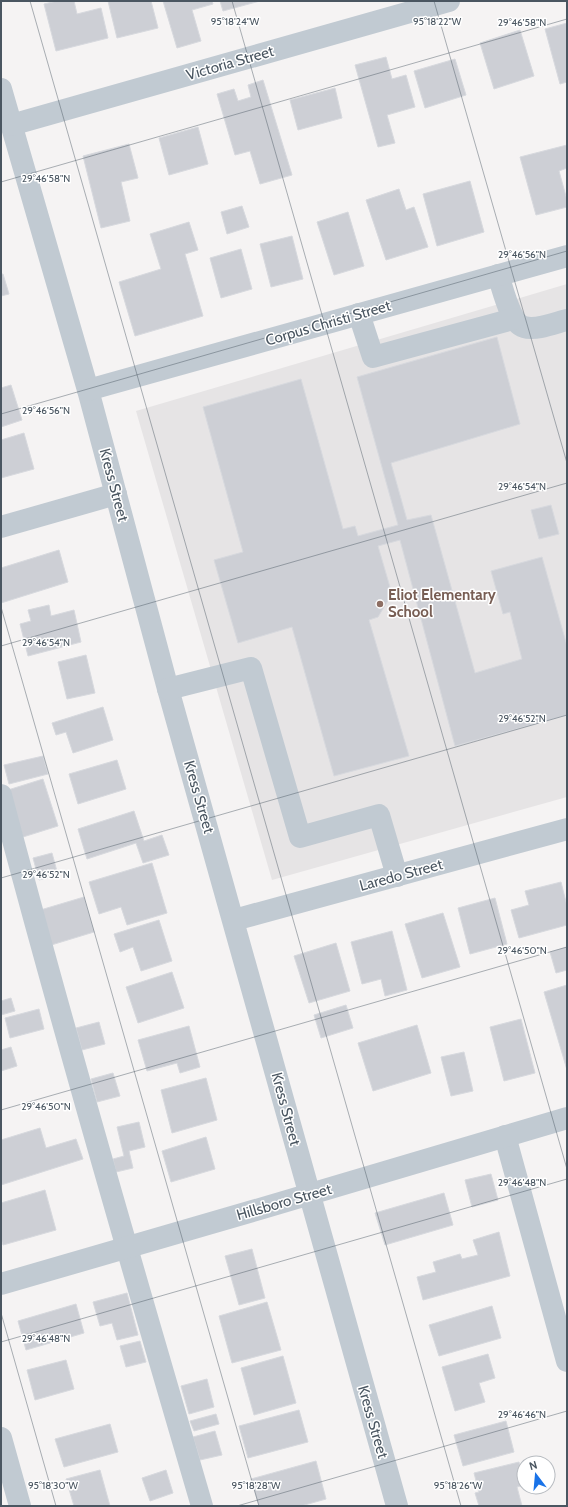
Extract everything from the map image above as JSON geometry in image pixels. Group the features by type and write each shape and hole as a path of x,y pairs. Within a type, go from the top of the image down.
{"street":[{"name":"Victoria Street","path":"11,125 449,1"},
{"name":"Kress Street","path":"1,88 88,390 168,689 234,920 397,1506"},
{"name":"Corpus Christi Street","path":"88,390 567,256"},
{"path":"498,275 513,319 524,327 540,328 567,320"},
{"path":"359,314 373,357 513,319"},
{"path":"1,527 116,494"},
{"path":"168,689 251,668 300,837 379,815 397,876"},
{"path":"1,795 127,1248 202,1506"},
{"name":"Laredo Street","path":"234,920 567,829"},
{"name":"Hillsboro Street","path":"1,1284 310,1195 567,1118"},
{"path":"505,1136 567,1361"},
{"path":"1,1438 20,1506"}],"shaded area":[{"name":"Eliot Elementary School","path":"567,284 567,797 272,880 136,411"}],"building":[{"path":"57,1 74,1 77,14 101,8 108,38 56,51 44,4"},
{"path":"108,1 151,1 158,28 117,38"},
{"path":"163,1 212,1 213,4 192,10 201,41 177,48"},
{"path":"220,1 260,1 223,11"},
{"path":"567,23 567,82 560,84 545,29"},
{"path":"520,30 534,76 494,89 480,43"},
{"path":"386,57 392,79 406,75 415,107 387,115 395,143 378,147 355,65"},
{"path":"455,59 466,95 425,108 414,71"},
{"path":"263,80 292,175 260,184 250,151 235,155 217,94 234,89 238,101 251,97 248,85"},
{"path":"335,88 342,118 298,130 290,100"},
{"path":"198,127 208,164 169,175 159,138"},
{"path":"129,144 138,178 121,182 130,221 101,228 83,156"},
{"path":"567,145 567,168 559,171 567,200 567,207 536,215 520,157"},
{"path":"470,181 484,232 437,246 423,194"},
{"path":"399,189 406,210 414,207 428,247 386,260 366,200"},
{"path":"242,206 249,227 227,234 221,212"},
{"path":"348,212 364,266 334,275 317,222"},
{"path":"189,222 198,250 185,254 203,316 135,336 119,282 161,269 150,234"},
{"path":"292,236 303,279 271,287 260,244"},
{"path":"241,249 252,289 221,298 210,258"},
{"path":"1,274 3,274 9,294 1,296"},
{"path":"497,337 520,424 391,463 407,520 431,515 475,673 522,659 510,612 503,614 491,571 542,557 567,646 567,715 455,746 400,540 378,546 392,594 378,617 369,620 409,756 334,776 292,627 238,643 214,560 243,552 203,407 301,379 343,529 355,526 358,536 398,525 357,377"},
{"path":"11,385 22,420 1,427 1,388"},
{"path":"24,433 34,469 1,478 1,440"},
{"path":"551,505 559,534 539,539 531,510"},
{"path":"59,550 68,582 1,603 1,568"},
{"path":"49,605 51,616 74,610 81,642 28,656 20,624 31,621 28,610"},
{"path":"86,655 95,693 67,699 58,662"},
{"path":"103,707 113,740 73,753 66,732 56,735 52,723"},
{"path":"43,756 48,774 9,784 4,765"},
{"path":"117,760 126,789 78,804 69,774"},
{"path":"43,779 58,826 23,837 8,790"},
{"path":"134,811 144,841 162,835 169,855 143,863 136,843 87,859 78,829"},
{"path":"52,853 58,875 39,880 33,858"},
{"path":"152,863 167,913 127,925 121,907 99,914 89,882"},
{"path":"561,882 567,906 567,925 519,938 511,910 529,905 525,891"},
{"path":"84,897 94,932 48,946 37,911"},
{"path":"495,898 507,944 470,954 458,908"},
{"path":"443,913 460,967 422,978 405,924"},
{"path":"159,920 172,961 141,971 133,947 120,952 114,934"},
{"path":"392,931 407,990 385,996 381,979 362,984 351,942"},
{"path":"336,943 350,991 309,1003 294,956"},
{"path":"567,947 567,970 556,973 550,952"},
{"path":"172,972 184,1008 138,1023 126,987"},
{"path":"567,985 567,1070 544,992"},
{"path":"11,998 15,1011 1,1015 1,1001"},
{"path":"346,1005 353,1028 321,1038 314,1015"},
{"path":"39,1009 44,1029 10,1038 5,1018"},
{"path":"521,1019 535,1073 504,1081 490,1027"},
{"path":"99,1022 105,1044 82,1050 76,1028"},
{"path":"417,1025 431,1073 373,1091 358,1043"},
{"path":"189,1026 200,1067 180,1073 177,1063 147,1071 138,1040"},
{"path":"11,1047 17,1066 1,1071 1,1050"},
{"path":"464,1052 473,1091 451,1096 441,1057"},
{"path":"113,1073 120,1096 97,1102 91,1079"},
{"path":"206,1078 217,1120 172,1133 161,1090"},
{"path":"139,1122 145,1147 129,1151 133,1168 116,1172 113,1159 124,1156 117,1127"},
{"path":"40,1128 46,1148 76,1139 83,1159 1,1185 1,1140"},
{"path":"206,1137 215,1169 171,1182 162,1151"},
{"path":"491,1174 498,1200 472,1207 465,1180"},
{"path":"45,1190 56,1230 3,1245 1,1239 1,1203"},
{"path":"444,1193 453,1225 385,1245 375,1213"},
{"path":"499,1232 510,1276 423,1300 417,1277 436,1272 433,1262 460,1254 462,1259 478,1255 473,1240"},
{"path":"252,1249 265,1298 239,1305 225,1256"},
{"path":"127,1293 138,1335 117,1340 112,1323 100,1326 93,1302"},
{"path":"267,1302 281,1350 232,1363 219,1316"},
{"path":"76,1304 84,1333 26,1350 18,1321"},
{"path":"492,1306 501,1338 439,1356 429,1325"},
{"path":"140,1341 146,1362 126,1367 120,1346"},
{"path":"488,1354 495,1378 479,1383 485,1402 455,1411 442,1367"},
{"path":"283,1356 296,1403 254,1415 241,1368"},
{"path":"66,1360 74,1389 35,1400 27,1370"},
{"path":"207,1379 214,1407 189,1414 181,1386"},
{"path":"299,1410 308,1442 248,1458 239,1426"},
{"path":"216,1414 219,1424 194,1431 190,1421"},
{"path":"506,1421 514,1452 463,1466 454,1435"},
{"path":"110,1424 118,1452 64,1467 55,1439"},
{"path":"215,1431 222,1455 200,1460 193,1437"},
{"path":"316,1461 326,1499 301,1506 259,1506 251,1479"},
{"path":"516,1463 516,1495 519,1495 522,1506 479,1506 475,1493 479,1492 474,1473"},
{"path":"100,1470 110,1506 74,1506 66,1479"},
{"path":"166,1470 173,1493 150,1501 142,1478"}],"place":[{"name":"Eliot Elementary School","path":"380,604"}]}
